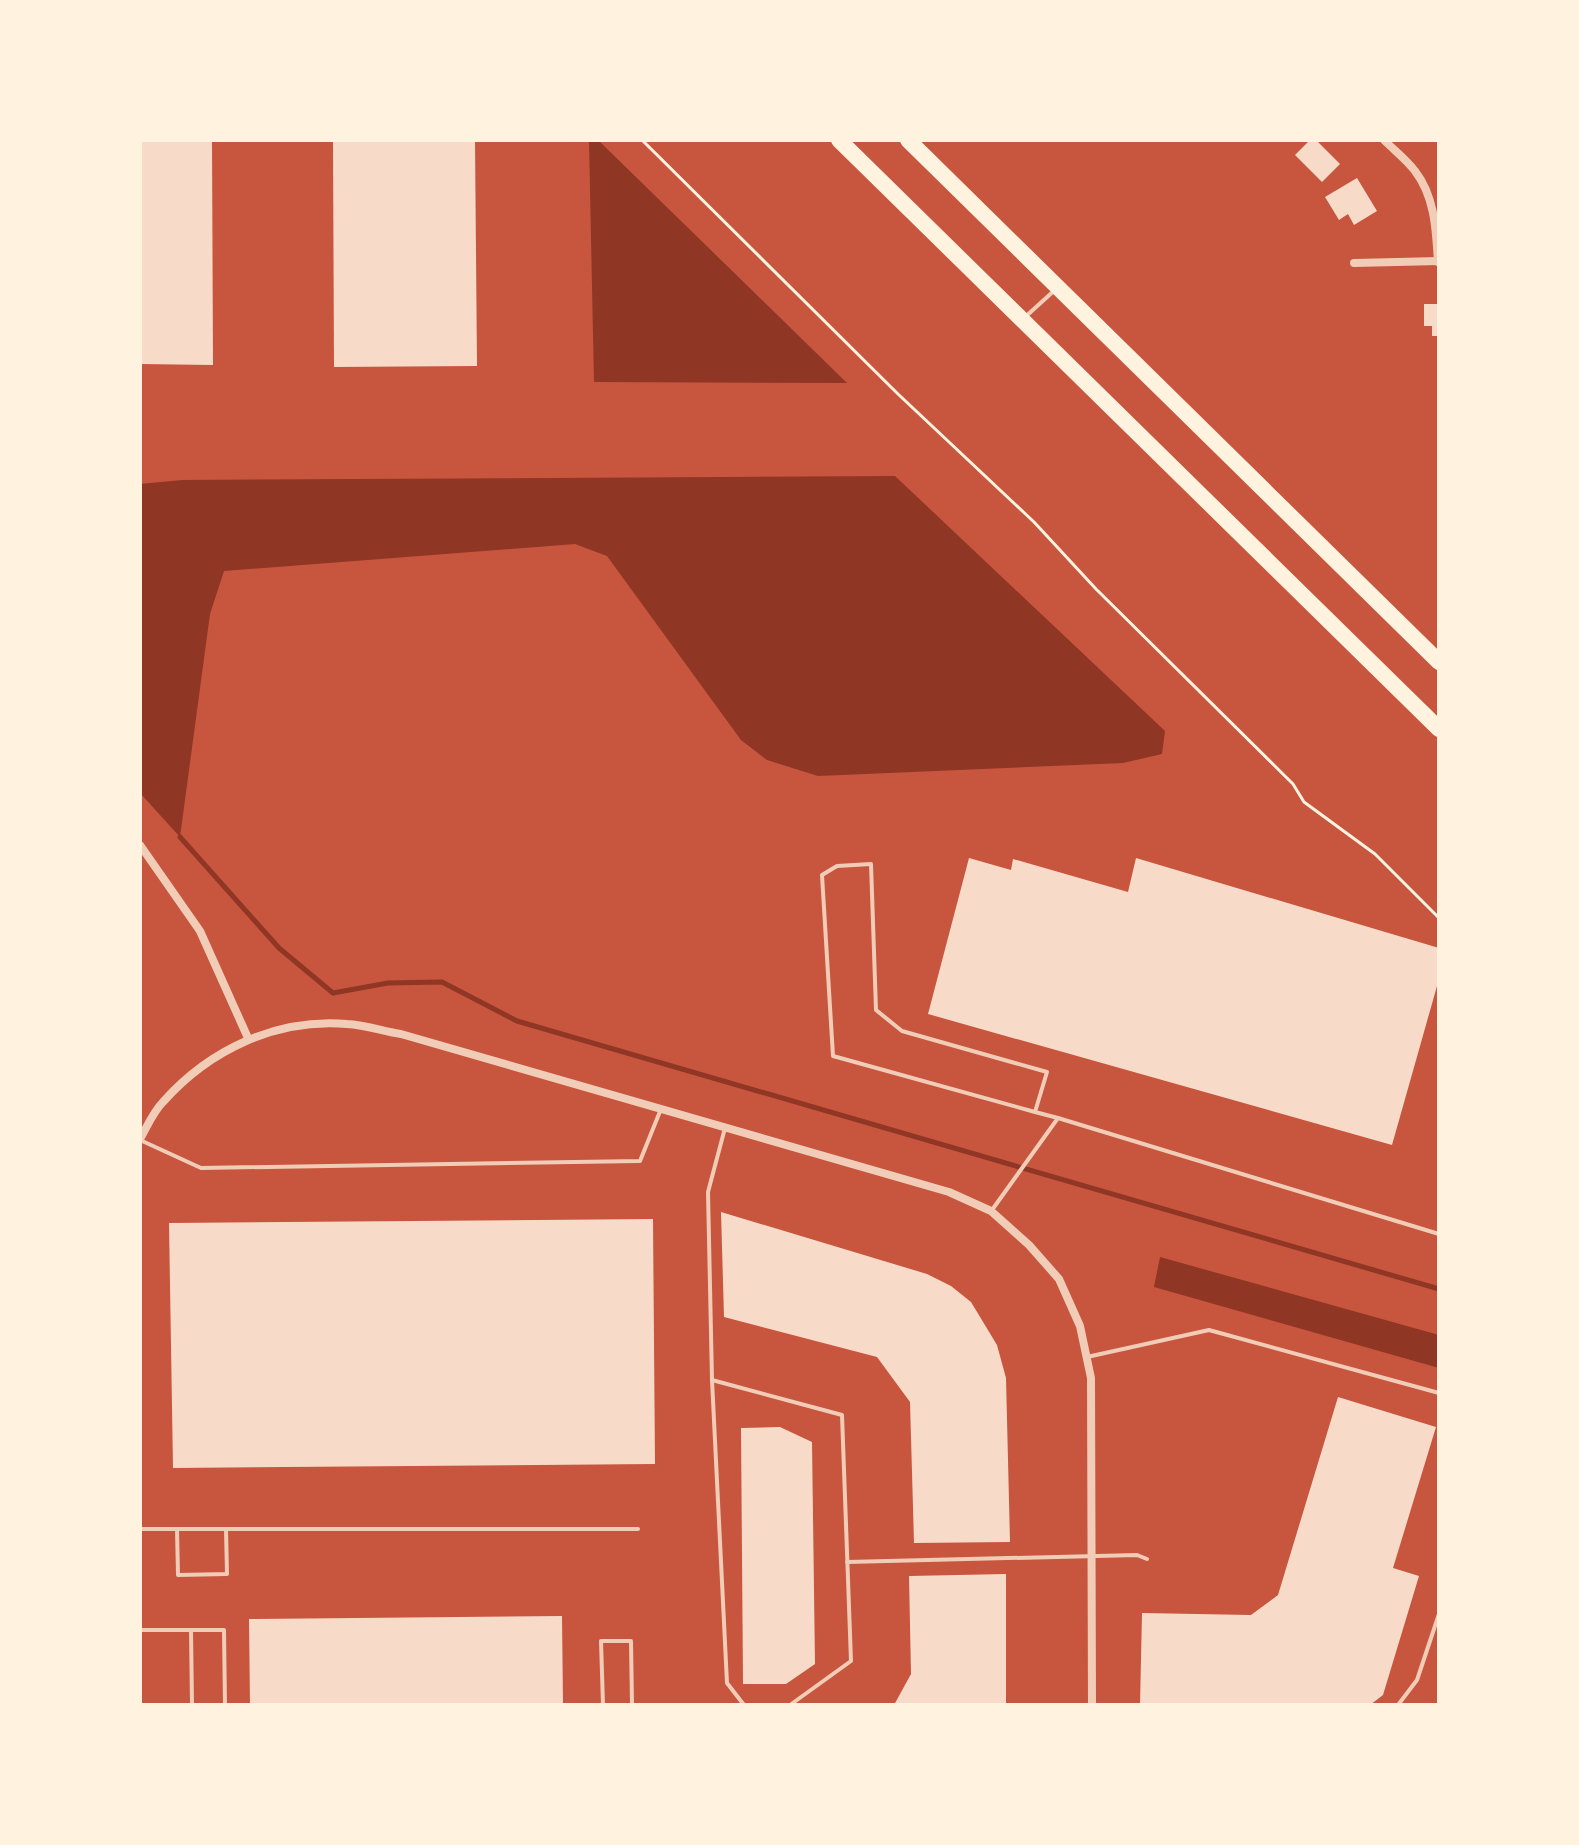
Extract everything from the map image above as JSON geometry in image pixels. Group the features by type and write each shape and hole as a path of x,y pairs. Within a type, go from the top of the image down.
{"highway":[{"path":"839,140 1439,729"},
{"path":"908,140 1439,662"}],"street":[{"path":"1354,263 1438,262 1430,198 1415,170 1384,140"},
{"path":"140,845 200,931 248,1038"},
{"path":"140,1139 161,1104 181,1085 202,1066 248,1038 301,1024 348,1024 401,1034 949,1192 991,1211 1029,1245 1059,1279 1080,1326 1087,1357 1091,1378 1092,1705"}],"lane":[{"path":"1022,319 1058,287"},
{"path":"1035,1112 1047,1072 902,1031 876,1010 871,864 837,866 822,875 833,1056 1035,1112 1058,1118 1439,1234"},
{"path":"140,1139 201,1168 640,1161 661,1109"},
{"path":"991,1211 1058,1118"},
{"path":"725,1128 708,1192 712,1380 727,1683 744,1705"},
{"path":"1087,1357 1209,1330 1439,1393"},
{"path":"712,1380 842,1415 851,1661 790,1705"},
{"path":"140,1529 638,1529"},
{"path":"177,1529 178,1575 227,1574 226,1529"},
{"path":"847,1562 1137,1555 1147,1559"},
{"path":"1398,1705 1417,1680 1439,1614"},
{"path":"140,1630 224,1630 225,1705"},
{"path":"191,1630 192,1705"},
{"path":"603,1705 601,1641 631,1641 632,1705"}],"path":[{"path":"642,140 898,394 1034,522 1096,589 1293,784 1304,802 1375,854 1439,918"}],"shaded area":[{"path":"589,140 598,140 847,383 594,382"},
{"path":"895,476 1165,731 1162,754 1123,763 818,776 767,760 741,740 607,556 575,544 224,571 210,614 180,837 140,793 140,484 182,480"},
{"path":"1160,1257 1439,1335 1439,1368 1154,1287"}],"building":[{"path":"140,140 212,140 213,365 140,364"},
{"path":"333,140 475,140 477,366 334,367"},
{"path":"1310,140 1316,140 1340,164 1322,182 1295,155"},
{"path":"1357,178 1377,211 1354,225 1348,214 1339,220 1325,197"},
{"path":"1424,304 1439,304 1439,336 1432,336 1432,326 1424,326"},
{"path":"969,858 1011,870 1013,859 1128,892 1136,858 1439,948 1439,979 1392,1145 928,1014"},
{"path":"721,1212 927,1274 951,1286 971,1302 997,1345 1006,1378 1010,1542 914,1543 910,1402 877,1357 724,1317"},
{"path":"653,1219 655,1464 173,1468 169,1223"},
{"path":"1338,1397 1436,1427 1393,1568 1419,1576 1383,1695 1370,1705 1140,1705 1142,1613 1251,1615 1278,1595"},
{"path":"780,1427 812,1442 815,1664 786,1684 743,1684 741,1428"},
{"path":"1006,1574 1006,1705 894,1705 911,1674 909,1576"},
{"path":"562,1616 563,1705 250,1705 249,1619"}],"waterway":[{"path":"180,837 279,948 333,993 388,983 442,982 517,1021 1439,1289"}]}
